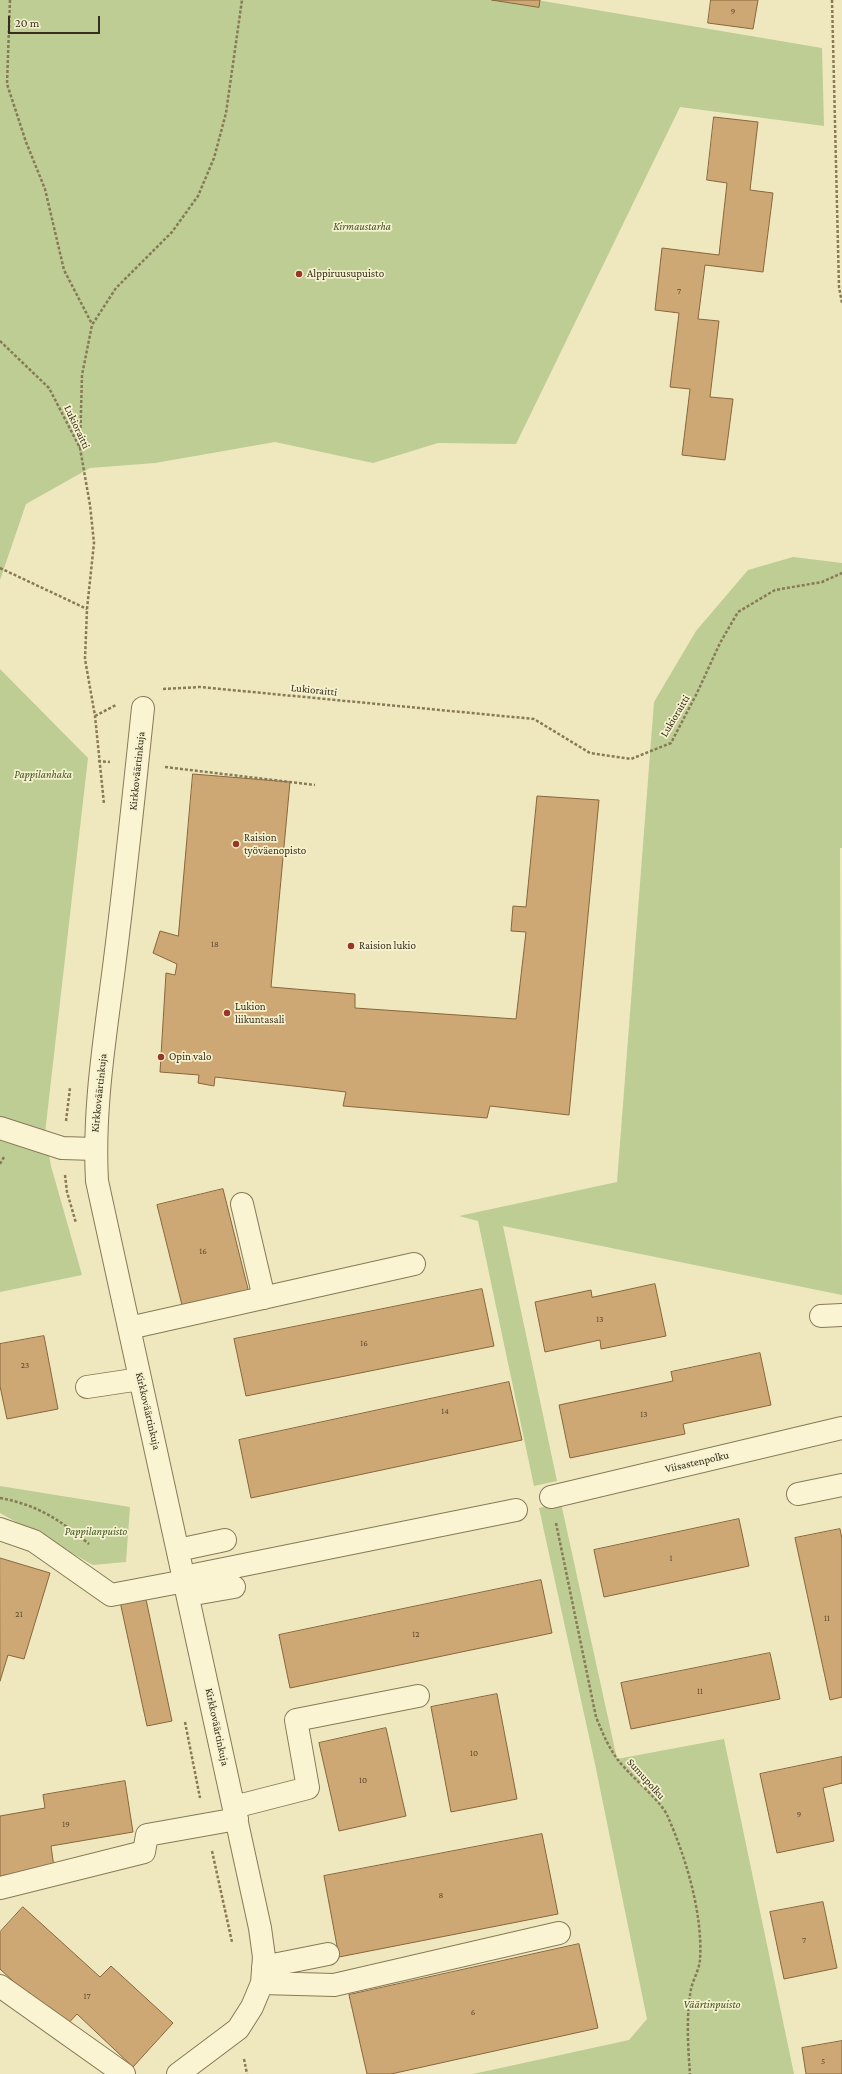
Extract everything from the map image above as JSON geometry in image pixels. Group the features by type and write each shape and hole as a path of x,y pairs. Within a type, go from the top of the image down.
{"street":[{"name":"Kirkkoväärtinkuja","path":"143,708 128,859 99,1076 95,1149 97,1181 186,1584 260,1928 264,1957 263,1975 252,2007 238,2029 178,2074"},
{"path":"0,1128 62,1148 95,1149"},
{"path":"242,1204 264,1298"},
{"path":"129,1328 414,1264"},
{"path":"87,1387 140,1378"},
{"name":"Viisastenpolku","path":"551,1497 842,1428"},
{"path":"798,1494 842,1485"},
{"path":"0,1529 34,1541 111,1595 186,1584 516,1510"},
{"path":"178,1550 225,1540"},
{"path":"186,1584 234,1586"},
{"path":"0,1888 144,1852 147,1835 235,1813 308,1788 296,1720 418,1696"},
{"path":"263,1975 334,1985 559,1933"},
{"path":"263,1975 328,1954"},
{"path":"0,1986 124,2074"}],"path":[{"path":"10,0 7,84 26,142 46,190 64,270 92,325"},
{"path":"80,448 82,374 92,325 116,288 172,232 198,196 214,158 226,113 242,1 246,0"},
{"path":"832,0 839,287 842,304"},
{"name":"Lukioraitti","path":"0,341 49,388 80,448 90,505 94,543 87,609 85,659 95,716 120,703"},
{"path":"0,568 87,609"},
{"name":"Lukioraitti","path":"161,690 200,687 534,720 590,753 631,759 671,743 698,693 720,643 738,612 775,590 822,582 842,573"},
{"path":"98,761 315,785"},
{"name":"Sumupolku","path":"551,1497 596,1718 607,1746 623,1767 667,1814 682,1851 692,1887 698,1930 700,1961 691,1991 688,2054 690,2074"},
{"path":"0,1498 22,1502 59,1520 93,1548"}],"green space":[{"name":"Kirmaustarha","path":"0,0 537,0 822,48 824,126 680,107 516,444 438,443 373,463 275,442 155,463 90,468 26,504 0,580"},
{"path":"793,557 842,563 842,848 840,848 842,1295 503,1226 557,1481 534,1486 478,1221 459,1216 617,1182 654,702 696,631 748,570"},
{"name":"Pappilanhaka","path":"0,669 88,758 45,1133 51,1166 82,1275 0,1292"},
{"name":"Pappilanpuisto","path":"0,1486 130,1507 126,1562 93,1565 0,1513"},
{"name":"Väärtinpuisto","path":"561,1503 617,1759 724,1739 794,2074 473,2074 629,2040 647,2019 595,1764 539,1508"}],"building":[{"path":"492,0 540,0 539,7"},
{"path":"711,0 758,0 753,29 708,23"},
{"path":"714,117 758,122 750,190 773,193 763,272 705,265 698,319 719,321 710,397 733,399 725,460 682,455 690,389 670,387 679,313 655,310 662,248 719,255 727,183 707,180"},
{"path":"193,774 290,782 271,987 355,994 355,1008 516,1019 526,932 511,931 513,906 526,907 537,796 599,800 569,1115 490,1106 487,1118 343,1106 346,1092 215,1077 214,1086 198,1083 199,1075 160,1072 166,973 175,975 177,964 153,953 160,931 178,936"},
{"path":"223,1189 250,1297 184,1313 157,1205"},
{"path":"655,1284 666,1336 601,1349 600,1340 545,1352 535,1302 591,1290 592,1297"},
{"path":"482,1289 494,1346 246,1396 234,1339"},
{"path":"44,1336 58,1409 7,1419 0,1386 0,1344"},
{"path":"760,1353 771,1405 683,1424 685,1434 570,1458 559,1405 673,1381 671,1372"},
{"path":"509,1382 522,1440 251,1498 239,1440"},
{"path":"739,1519 749,1566 604,1597 594,1550"},
{"path":"840,1529 842,1539 842,1697 830,1700 795,1538"},
{"path":"0,1558 50,1573 24,1659 8,1655 0,1681"},
{"path":"541,1580 552,1633 290,1688 279,1635"},
{"path":"144,1590 172,1721 147,1726 119,1597"},
{"path":"770,1653 780,1699 631,1729 621,1683"},
{"path":"497,1694 517,1799 451,1812 431,1707"},
{"path":"386,1728 406,1816 339,1831 319,1743"},
{"path":"842,1757 842,1783 823,1788 834,1841 777,1853 760,1774"},
{"path":"125,1781 133,1832 51,1846 54,1867 0,1876 0,1816 45,1808 43,1795"},
{"path":"542,1834 558,1914 339,1957 324,1876"},
{"path":"823,1902 837,1968 784,1979 770,1912"},
{"path":"23,1907 100,1977 111,1966 173,2023 133,2067 77,2014 64,2028 0,1969 0,1932"},
{"path":"579,1944 598,2028 391,2074 367,2074 349,1995"},
{"path":"842,2041 842,2074 806,2074 802,2048"}],"place":[{"name":"Alppiruusupuisto","path":"299,274"},
{"name":"Raision työväenopisto","path":"236,844"},
{"name":"Raision lukio","path":"351,946"},
{"name":"Lukion liikuntasali","path":"227,1013"},
{"name":"Opin valo","path":"161,1057"}]}
